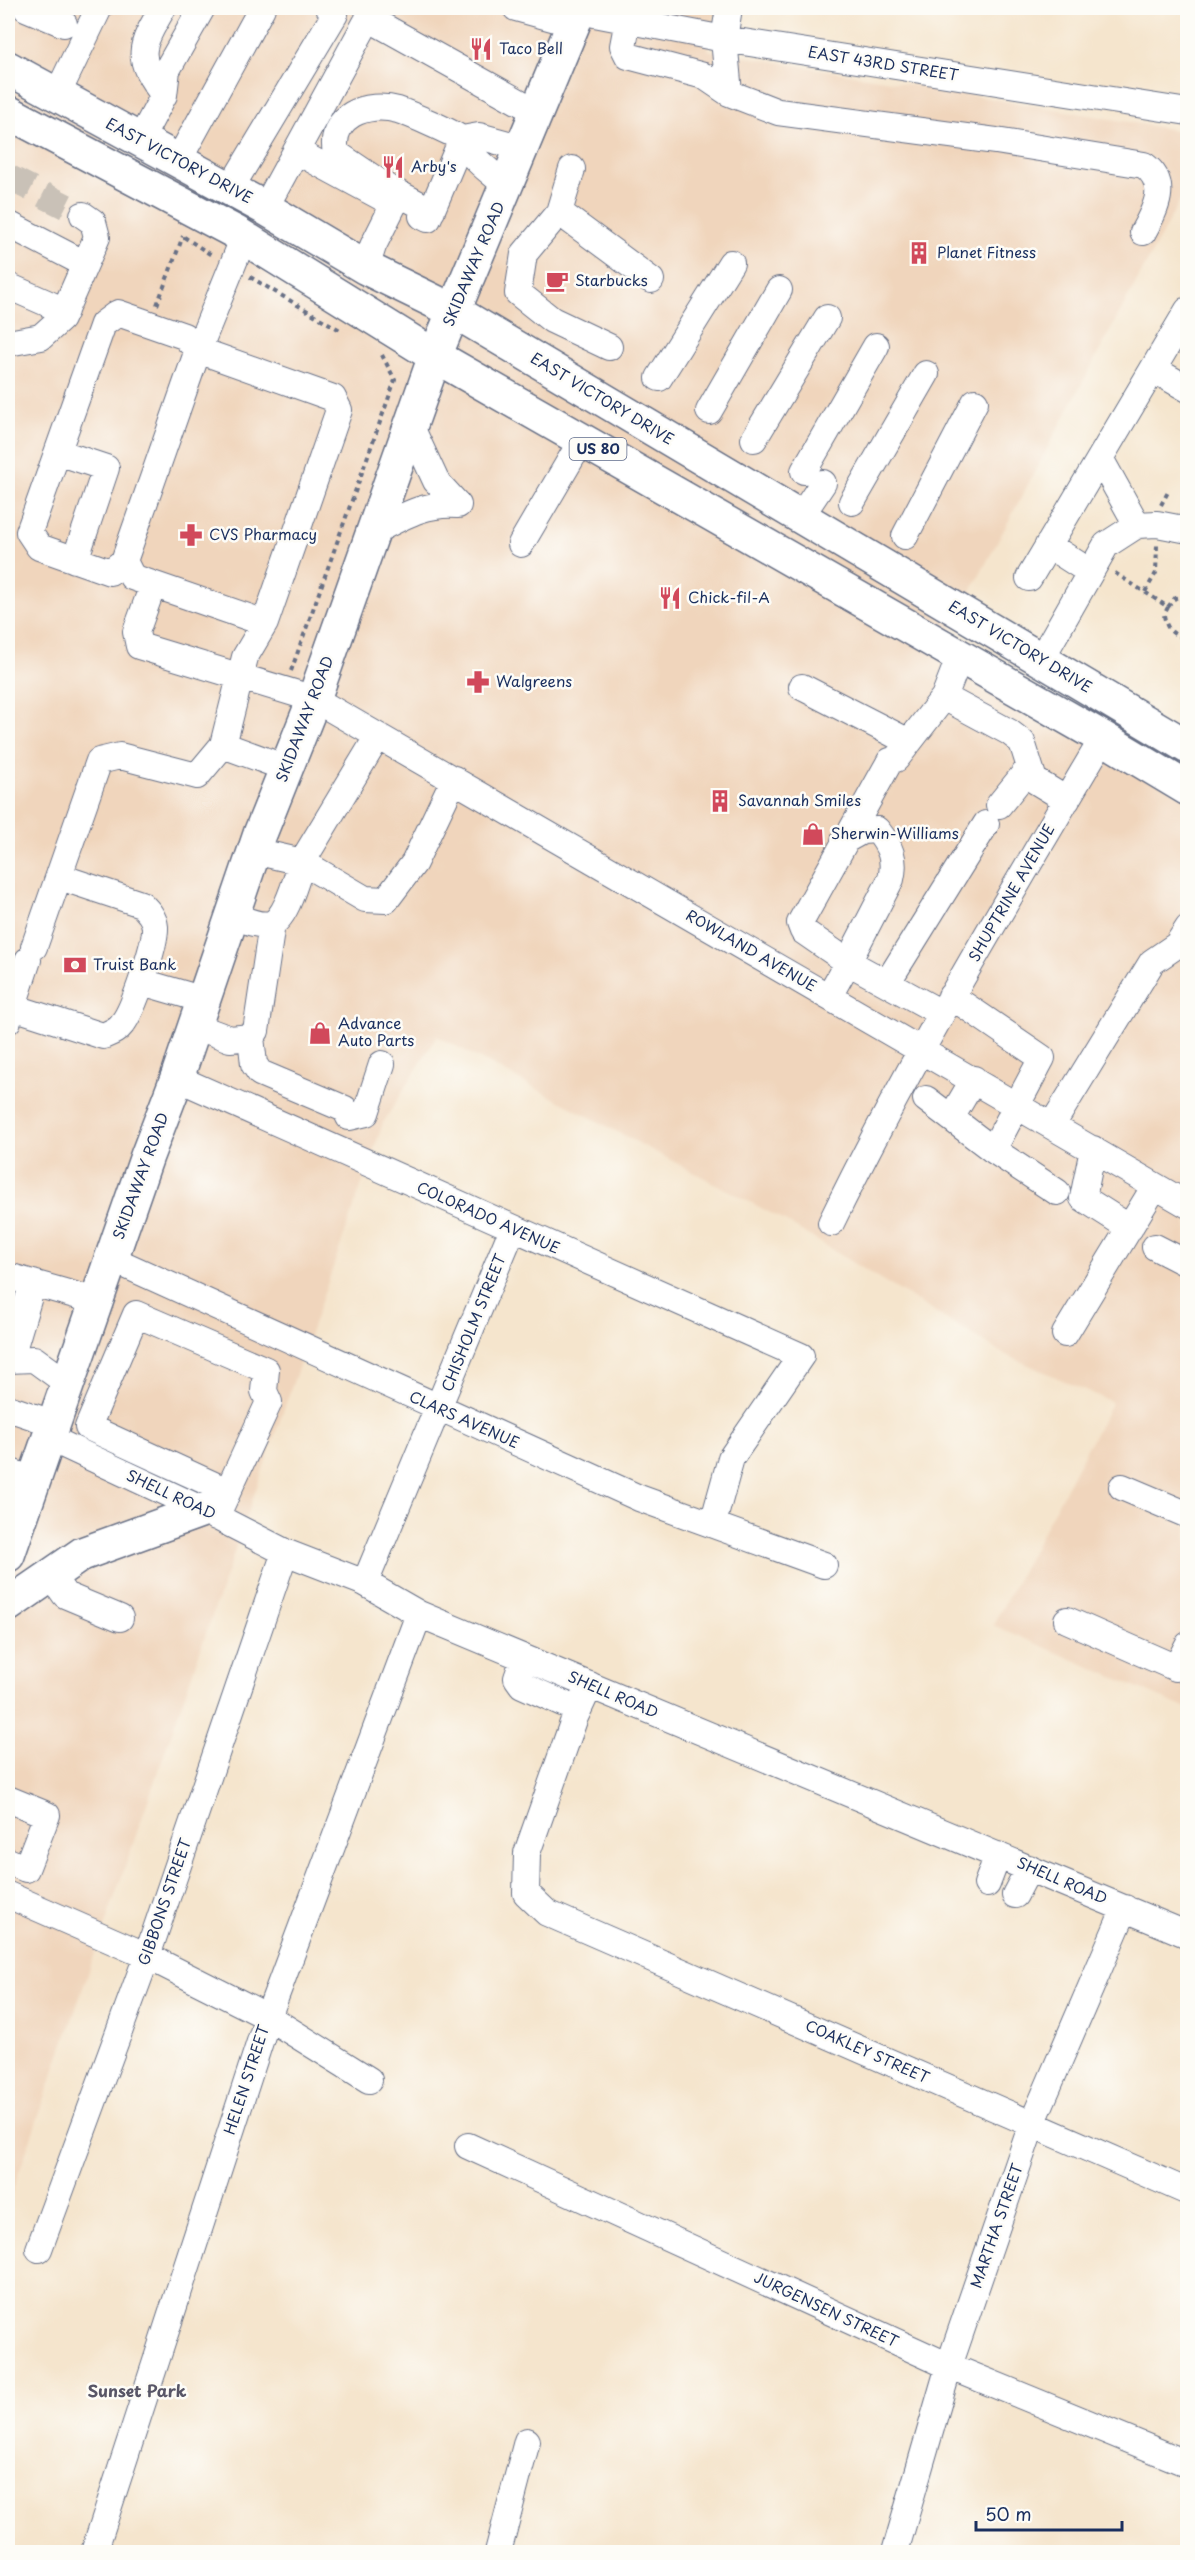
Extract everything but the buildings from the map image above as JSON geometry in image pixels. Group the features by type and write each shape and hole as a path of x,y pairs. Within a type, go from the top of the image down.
{"main road":[{"name":"SKIDAWAY ROAD","path":"10,1542 20,1475 50,1430 177,1078 254,851 314,699 435,356 578,14"},
{"name":"EAST VICTORY DRIVE","path":"8,68 265,208 366,268 454,311 1188,747"},
{"name":"US 80","path":"8,112 244,237 435,356 1103,738 1188,789"},
{"path":"8,1605 82,1554 216,1506"}],"street":[{"path":"26,8 64,24"},
{"path":"57,95 99,8"},
{"path":"163,8 141,51 144,66 164,95"},
{"path":"140,140 164,95 167,70 202,8"},
{"path":"178,161 262,8"},
{"name":"EAST 43RD STREET","path":"516,8 628,20 724,39 1188,112"},
{"path":"729,8 724,39 729,93"},
{"path":"230,189 334,10"},
{"path":"265,208 371,13 537,112"},
{"path":"628,20 623,46 628,56 704,76 729,93 778,112 996,141 1144,165 1154,175 1159,203 1143,232"},
{"path":"320,163 339,125 353,113 382,108 397,110 462,140 474,157 507,186"},
{"path":"462,140 479,136 522,148"},
{"path":"333,139 336,153 388,188 432,211"},
{"path":"296,151 394,204 428,219 462,140"},
{"path":"572,170 559,212 524,254 518,293 552,320 609,347"},
{"path":"366,268 373,246 394,204"},
{"path":"559,212 651,280"},
{"path":"8,343 41,337 61,319 58,308 77,260 97,237 93,222 83,215"},
{"path":"8,224 77,260"},
{"path":"60,877 141,904 150,913 155,928 142,982 124,1023 103,1036 10,1014 99,761 120,756 197,776 223,745 245,657 265,623 339,410 333,398 198,350 184,336 118,313 103,324 29,532 39,547 110,572 124,561 198,350 244,237"},
{"path":"659,378 730,263"},
{"path":"8,286 58,308"},
{"path":"709,411 779,290"},
{"path":"754,439 827,318"},
{"path":"1029,578 1153,369 1184,324"},
{"path":"801,516 813,477 876,346"},
{"path":"1153,369 1188,389"},
{"path":"852,502 926,374"},
{"path":"905,536 975,402"},
{"path":"373,532 418,508 441,504 458,505 436,481 411,427"},
{"path":"522,544 582,440"},
{"path":"58,452 106,468 75,560"},
{"path":"1101,460 1137,525"},
{"path":"1041,659 1106,545 1137,525 1157,524 1188,530"},
{"path":"1048,544 1094,566"},
{"path":"124,561 132,577 265,623"},
{"name":"ROWLAND AVENUE","path":"153,585 136,632 139,646 314,699 974,1079 1188,1205"},
{"path":"960,656 944,697 903,750 890,761 844,841 800,927 848,962 887,984 946,1004 1042,1058 1019,1106 993,1150"},
{"path":"802,687 903,750"},
{"path":"944,697 1022,742 1034,780 1067,800"},
{"path":"232,915 261,925 272,924 280,917 302,862 378,736"},
{"name":"SHUPTRINE AVENUE","path":"831,1223 880,1123 920,1049 1103,738"},
{"path":"223,745 286,768"},
{"path":"829,996 891,879 894,866 892,854 878,830 878,798 898,766 903,750"},
{"path":"887,984 992,814 1029,768"},
{"path":"254,851 302,862 365,899 386,900 414,863 443,797 454,779"},
{"path":"844,841 862,831 878,830"},
{"path":"142,982 199,1013 230,1039 251,1037 256,1031 259,1017 272,924"},
{"path":"1052,1125 1152,962 1177,945 1188,928"},
{"path":"251,1037 254,1064 260,1073 345,1109 349,1117"},
{"path":"349,1117 366,1113 382,1064"},
{"name":"COLORADO AVENUE","path":"177,1078 512,1230 801,1356 731,1458 713,1523"},
{"path":"951,1118 974,1079"},
{"path":"926,1099 993,1150 1057,1192"},
{"path":"334,1149 349,1117"},
{"path":"1093,1149 1083,1198 1130,1228"},
{"path":"1065,1334 1155,1186"},
{"name":"CHISHOLM STREET","path":"365,1583 512,1230"},
{"path":"1155,1247 1188,1264"},
{"name":"CLARS AVENUE","path":"112,1259 438,1409 639,1498 824,1564"},
{"path":"8,1276 96,1301"},
{"path":"142,1316 158,1280"},
{"path":"33,1283 9,1360 34,1359 67,1383"},
{"path":"204,1343 218,1308"},
{"path":"266,1370 136,1314 88,1427 216,1506 269,1402 264,1391 266,1370 280,1336"},
{"path":"78,1353 114,1366"},
{"name":"SHELL ROAD","path":"8,1408 50,1430 216,1506 285,1552 365,1583 419,1614 1188,1935"},
{"path":"1122,1487 1188,1515"},
{"name":"GIBBONS STREET","path":"39,2249 147,1956 285,1552"},
{"path":"51,1575 65,1595 120,1618"},
{"name":"HELEN STREET","path":"94,2553 268,2017 419,1614"},
{"path":"1067,1620 1176,1668 1188,1645"},
{"path":"524,1658 517,1678 522,1685 578,1710 590,1685"},
{"name":"COAKLEY STREET","path":"578,1710 527,1853 526,1893 547,1913 1188,2192"},
{"path":"8,1799 47,1815 26,1869 9,1868"},
{"path":"987,1884 998,1855"},
{"path":"1015,1895 1029,1868"},
{"path":"8,1895 147,1956 268,2017 369,2080"},
{"name":"MARTHA STREET","path":"895,2553 949,2366 1032,2124 1125,1908"},
{"name":"JURGENSEN STREET","path":"468,2146 949,2366 1188,2464"},
{"path":"498,2553 527,2441"}],"path":[{"path":"150,324 183,236"},
{"path":"1094,566 1168,607"},
{"path":"1188,596 1175,598 1164,615 1169,631 1179,637 1188,637"}],"shaded area":[{"path":"8,8 716,8 708,50 1187,132 1187,187 938,653 1187,799 1187,1709 993,1625 1112,1402 1002,1353 780,1218 437,1036 383,1123 8,2204"}],"tunnel":[{"path":"8,177 83,215"}],"place":[{"name":"Taco Bell","path":"481,49"},
{"name":"Arby's","path":"393,167"},
{"name":"Planet Fitness","path":"919,253"},
{"name":"Starbucks","path":"557,281"},
{"name":"CVS Pharmacy","path":"191,535"},
{"name":"Chick-fil-A","path":"670,598"},
{"name":"Walgreens","path":"478,682"},
{"name":"Savannah Smiles","path":"720,801"},
{"name":"Sherwin-Williams","path":"813,834"},
{"name":"Truist Bank","path":"75,965"},
{"name":"Advance Auto Parts","path":"320,1033"}],"district":[{"name":"Sunset Park","path":"137,2391"}]}
